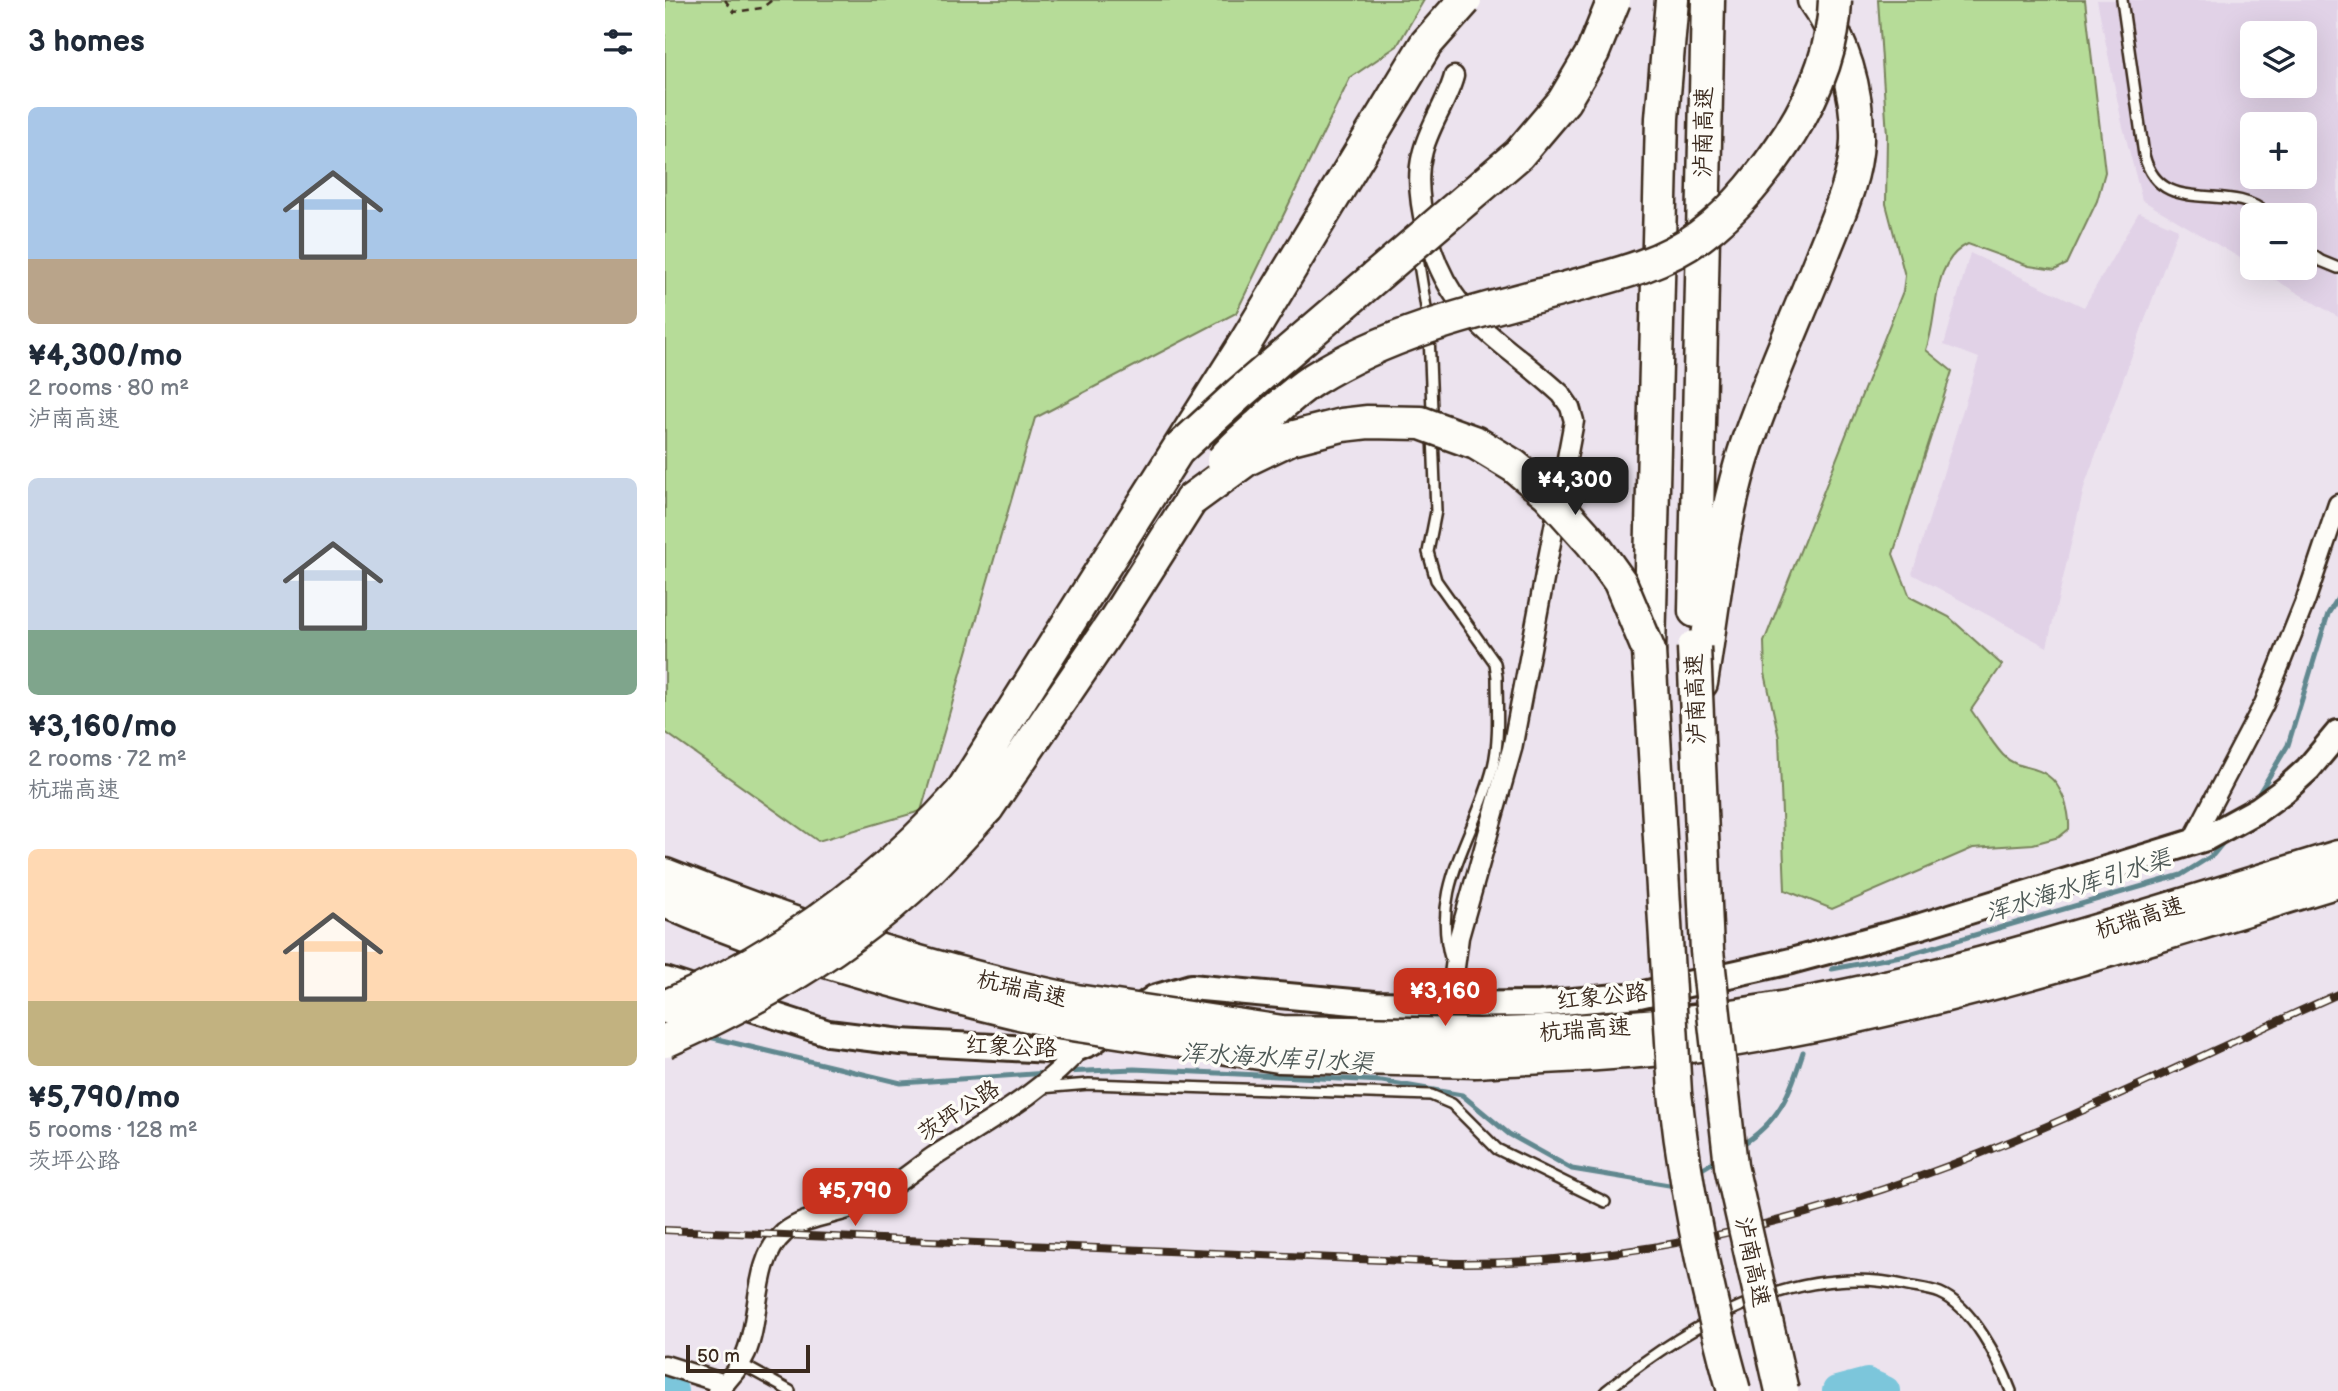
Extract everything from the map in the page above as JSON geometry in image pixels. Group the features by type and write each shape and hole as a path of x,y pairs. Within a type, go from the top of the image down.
{"highway":[{"path":"665,1007 771,951 829,913 974,800 1178,449 1426,44 1465,0"},
{"path":"1178,449 1519,154 1564,101 1593,52 1614,0"},
{"path":"1697,712 1718,567 1747,446 1832,231 1850,179 1857,142 1855,106 1844,56 1826,16 1814,0"},
{"path":"665,1041 740,1005 847,938 911,888 974,800 1115,620 1191,499 1230,451 1313,380 1373,348 1440,323 1626,272 1669,254 1728,214 1771,164 1800,118 1824,68 1835,0"},
{"name":"泸南高速","path":"1707,11 1694,647 1707,951 1731,1166 1782,1391"},
{"name":"泸南高速","path":"1670,13 1662,118 1650,651 1675,1094 1683,1164 1734,1391"},
{"path":"1191,499 1247,459 1291,438 1369,422 1421,423 1438,427 1476,443 1505,460 1563,510 1621,582 1650,651"},
{"name":"杭瑞高速","path":"1477,1048 1710,1018 1825,999 2013,955 2338,857"},
{"path":"665,860 680,902"},
{"name":"杭瑞高速","path":"665,875 680,902 802,927 1064,1011 1477,1048 1691,1046 1899,1008 2089,956 2338,881"}],"main road":[{"name":"红象公路","path":"665,980 828,1033 856,1038 1051,1051 1083,1045 1154,999 1191,987 1375,1004 1450,1005 1597,1000 1692,984 1921,926 2191,843 2225,829 2285,790 2308,769 2338,733"}],"street":[{"path":"1450,1005 1459,937 1512,749 1574,421 1570,407 1561,394 1489,336 1450,292 1429,243 1419,190 1422,153 1447,99 1454,76"},
{"path":"2191,843 2264,704 2306,599 2338,504"},
{"name":"茨坪公路","path":"721,1387 741,1364 752,1333 758,1294 767,1262 784,1234 803,1222 852,1209 881,1194 1038,1086 1065,1065 1083,1045"},
{"path":"665,1365 721,1387"}],"lane":[{"path":"2122,0 2144,155 2154,179 2169,190 2181,194 2246,200 2250,203"},
{"path":"1419,190 1413,219 1419,272 1427,303 1436,511 1428,552 1436,580 1495,663 1497,677 1494,764 1452,874 1443,916 1446,945 1454,973"},
{"path":"2317,258 2338,268"},
{"path":"1038,1086 1089,1084 1430,1095 1452,1104 1497,1149 1605,1202"},
{"path":"1605,1391 1685,1334 1728,1310 1825,1282 1855,1280 1885,1281 1941,1294 1964,1312 1982,1333 2011,1391"},
{"path":"741,1364 790,1391"}],"path":[{"path":"725,0 734,12 762,8 772,0"}],"shaded area":[{"path":"2097,0 2338,0 2338,317 2276,280 2317,280 2317,203 2240,203 2240,258 2142,200 2122,123"},
{"path":"2139,212 2178,229 2085,484 2047,647 1912,574 1979,358 1944,345 1970,253 2084,307"}],"green space":[{"path":"665,0 1424,0 1397,46 1350,78 1236,313 1035,418 921,811 818,841 665,732"},
{"path":"1878,0 2085,0 2105,172 2097,201 2067,264 2055,270 2029,266 1968,244 1956,252 1947,263 1941,276 1926,350 1952,371 1893,554 1910,597 1949,617 2002,665 1971,710 2003,755 2019,765 2042,772 2053,780 2064,800 2069,829 2059,837 2033,844 1973,848 1832,909 1785,890 1779,738 1765,673 1764,642 1903,291 1905,276 1886,204 1887,135"}],"waterway":[{"name":"浑水海水库引水渠","path":"2255,800 2288,745 2328,614 2338,598"},
{"name":"浑水海水库引水渠","path":"1832,969 1906,955 2181,875 2213,855 2226,839"},
{"name":"浑水海水库引水渠","path":"705,1036 901,1083 1047,1073"},
{"name":"浑水海水库引水渠","path":"1740,1146 1754,1137 1774,1117 1793,1081 1803,1052"},
{"name":"浑水海水库引水渠","path":"1064,1072 1134,1069 1382,1081 1462,1095 1509,1134 1572,1169 1675,1186 1678,1184"},
{"name":"浑水海水库引水渠","path":"1695,1173 1720,1158"},
{"path":"1837,1391 1867,1383 1885,1391"},
{"path":"665,1386 673,1391"}],"railway":[{"path":"665,1230 1455,1263 1515,1262 1633,1250 1750,1228 1808,1213 1921,1176 2027,1135 2338,994"}]}
